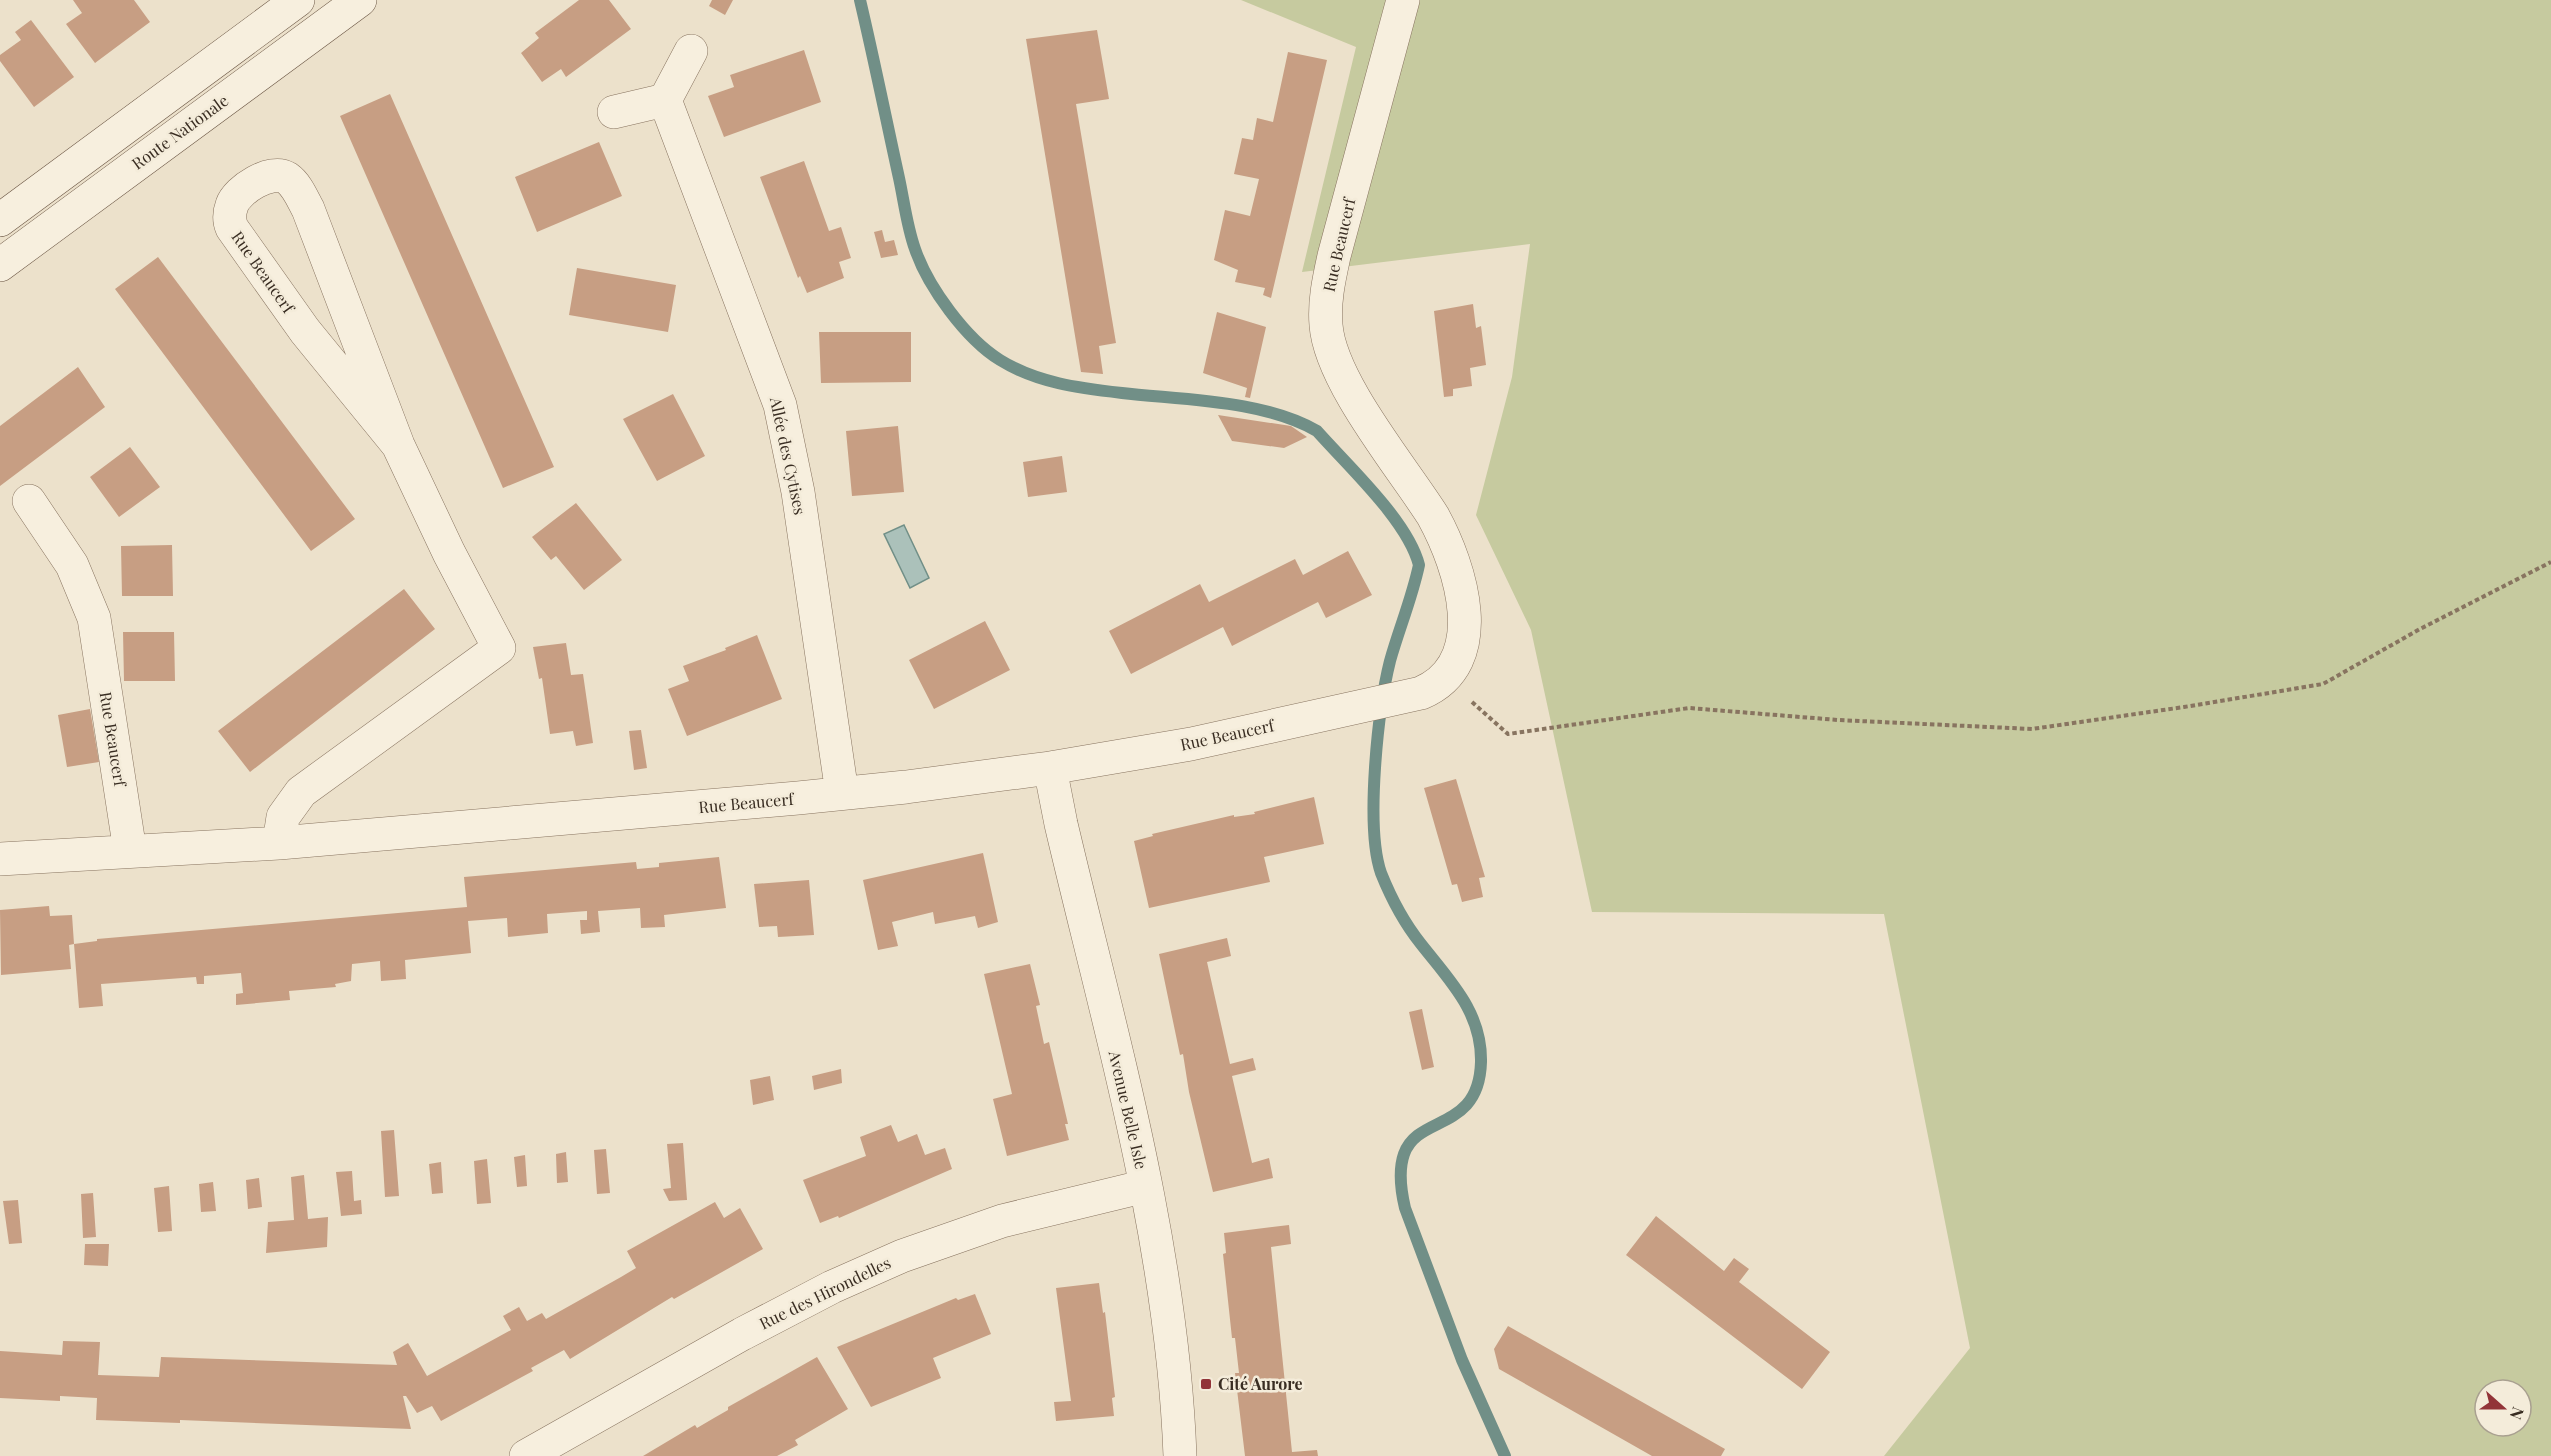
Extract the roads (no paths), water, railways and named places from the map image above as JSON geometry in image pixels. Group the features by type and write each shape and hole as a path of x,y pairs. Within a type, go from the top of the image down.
{"street":[{"path":"0,220 298,0"},
{"name":"Route Nationale","path":"0,265 360,0"},
{"name":"Rue Beaucerf","path":"0,859 279,843 842,793 1050,768 1191,744 1408,696 1435,687 1445,679 1460,652 1464,636 1465,617 1459,580 1444,536 1433,516 1364,413 1345,380 1330,345 1326,325 1328,284 1334,256 1403,0"},
{"path":"614,112 665,100 691,51"},
{"name":"Allée des Cytises","path":"665,100 780,405 798,492 842,793"},
{"name":"Rue Beaucerf","path":"279,843 283,817 301,792 499,648 449,553 398,445 308,209 295,185 288,178 273,174 266,177 244,190 232,204 230,221 232,228 305,331 398,445"},
{"name":"Rue Beaucerf","path":"29,501 72,565 94,618 129,851"},
{"name":"Avenue Belle Isle","path":"1050,768 1061,824 1146,1186 1168,1312 1180,1456"},
{"name":"Rue des Hirondelles","path":"526,1456 742,1334 832,1287 902,1256 1002,1221 1146,1186"}],"water":[{"path":"904,525 929,578 910,588 884,534"}],"waterway":[{"path":"860,0 915,249 939,295 974,339 987,351 1014,368 1059,383 1106,391 1248,407 1296,421 1317,431 1360,477 1390,512 1413,548 1419,565 1390,661 1381,708 1375,768 1376,853 1381,873 1404,919 1453,984 1470,1012 1480,1044 1481,1062 1478,1084 1470,1100 1459,1111 1411,1141 1402,1161 1401,1188 1405,1208 1462,1360 1505,1456"}],"place":[{"name":"Cité Aurore","path":"1206,1384"}]}
